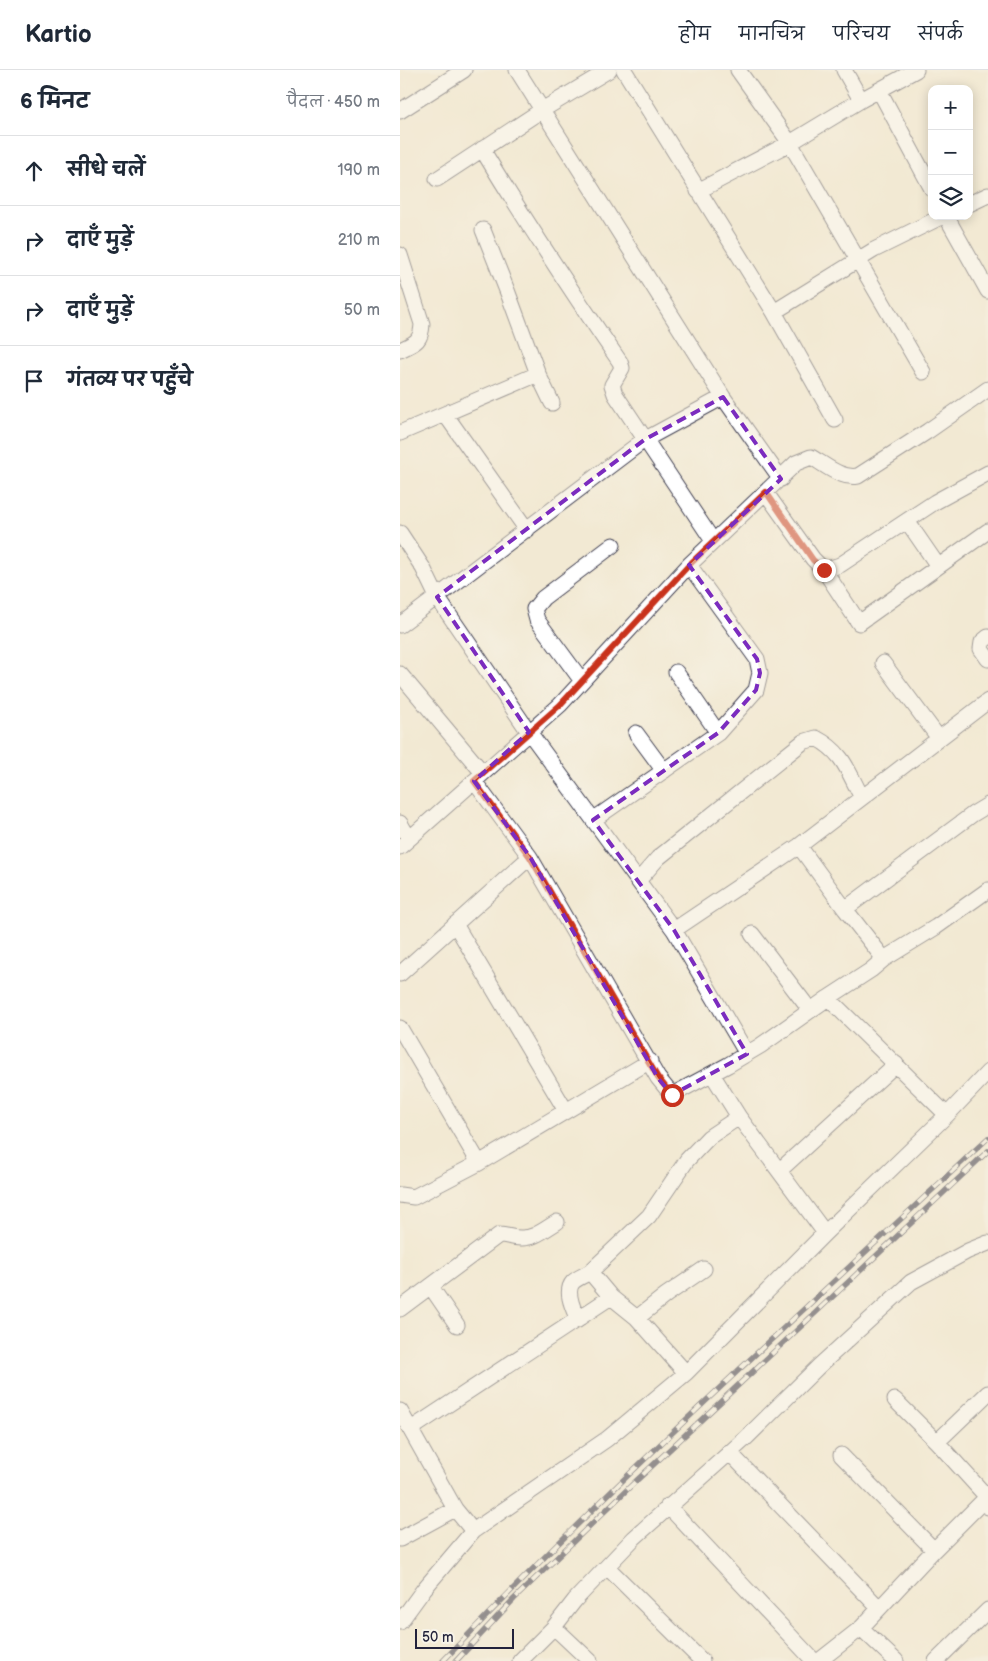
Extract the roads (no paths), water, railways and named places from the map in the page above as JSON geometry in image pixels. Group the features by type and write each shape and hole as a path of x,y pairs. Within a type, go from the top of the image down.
{"street":[{"path":"400,111 464,70"},
{"path":"517,70 723,397 781,479"},
{"path":"437,179 542,110 609,70"},
{"path":"624,70 774,312 835,420"},
{"path":"738,70 790,143 923,372"},
{"path":"844,70 861,100"},
{"path":"698,191 790,143 861,100 916,70"},
{"path":"879,90 928,182"},
{"path":"482,149 583,309 620,362 622,368 612,385 615,394 713,541"},
{"path":"973,202 988,195"},
{"path":"774,312 857,260 937,220"},
{"path":"947,220 988,291"},
{"path":"482,230 538,374 552,403"},
{"path":"400,255 422,324 422,335 415,343 400,350"},
{"path":"400,432 538,374"},
{"path":"400,823 405,843 560,705 689,565 796,463 811,457 836,473 849,478 858,476 928,431 988,389"},
{"path":"400,626 644,440 723,397"},
{"path":"445,414 527,530"},
{"path":"824,570 840,565 935,502 988,472"},
{"path":"766,492 813,560 824,570 859,623 988,531"},
{"path":"907,521 938,566"},
{"path":"400,533 423,568 436,597 529,732 674,930 748,1054"},
{"path":"582,681 537,620 534,609 543,598 614,545"},
{"path":"593,820 718,733 756,690 760,673 757,659 689,565"},
{"path":"988,637 982,642 981,649 988,659"},
{"path":"883,663 938,738"},
{"path":"676,672 718,733"},
{"path":"400,674 478,777 530,857 658,1078 672,1095 748,1054 871,970 884,959 936,927 988,890"},
{"path":"674,930 799,846 861,796 988,701"},
{"path":"636,733 664,771"},
{"path":"638,881 658,858 803,742 816,738 828,744 838,753 861,796"},
{"path":"845,909 973,814 988,805"},
{"path":"799,846 884,959"},
{"path":"400,974 530,857"},
{"path":"455,924 566,1111"},
{"path":"752,934 810,1010"},
{"path":"828,998 947,1115"},
{"path":"400,1028 478,1163"},
{"path":"400,1195 414,1197 478,1163 650,1062"},
{"path":"779,1171 896,1064"},
{"path":"400,1622 424,1589 473,1532 607,1440 686,1373 825,1233 947,1115 988,1072"},
{"path":"712,1074 739,1117 825,1233"},
{"path":"578,1320 570,1301 572,1283 590,1272 649,1216 687,1160 709,1137 739,1117"},
{"path":"400,1309 499,1235 519,1238 533,1237 557,1222"},
{"path":"520,1661 554,1627 575,1600 634,1538 746,1438 819,1366 911,1282 968,1251 988,1243"},
{"path":"637,1318 704,1269"},
{"path":"590,1272 611,1297 637,1318 686,1373"},
{"path":"431,1287 457,1325"},
{"path":"411,1430 611,1297"},
{"path":"937,1442 988,1393"},
{"path":"820,1661 861,1628 934,1550 988,1502 937,1442 895,1400"},
{"path":"400,1412 455,1509 473,1532"},
{"path":"729,1452 879,1608"},
{"path":"841,1456 934,1550"},
{"path":"668,1506 814,1661"},
{"path":"400,1539 455,1509"},
{"path":"607,1567 702,1661"},
{"path":"936,1661 988,1610"},
{"path":"554,1627 590,1661"},
{"path":"861,1628 896,1661"}],"railway":[{"path":"443,1661 643,1461 988,1138"},
{"path":"456,1661 514,1599 636,1481 988,1151"}]}
